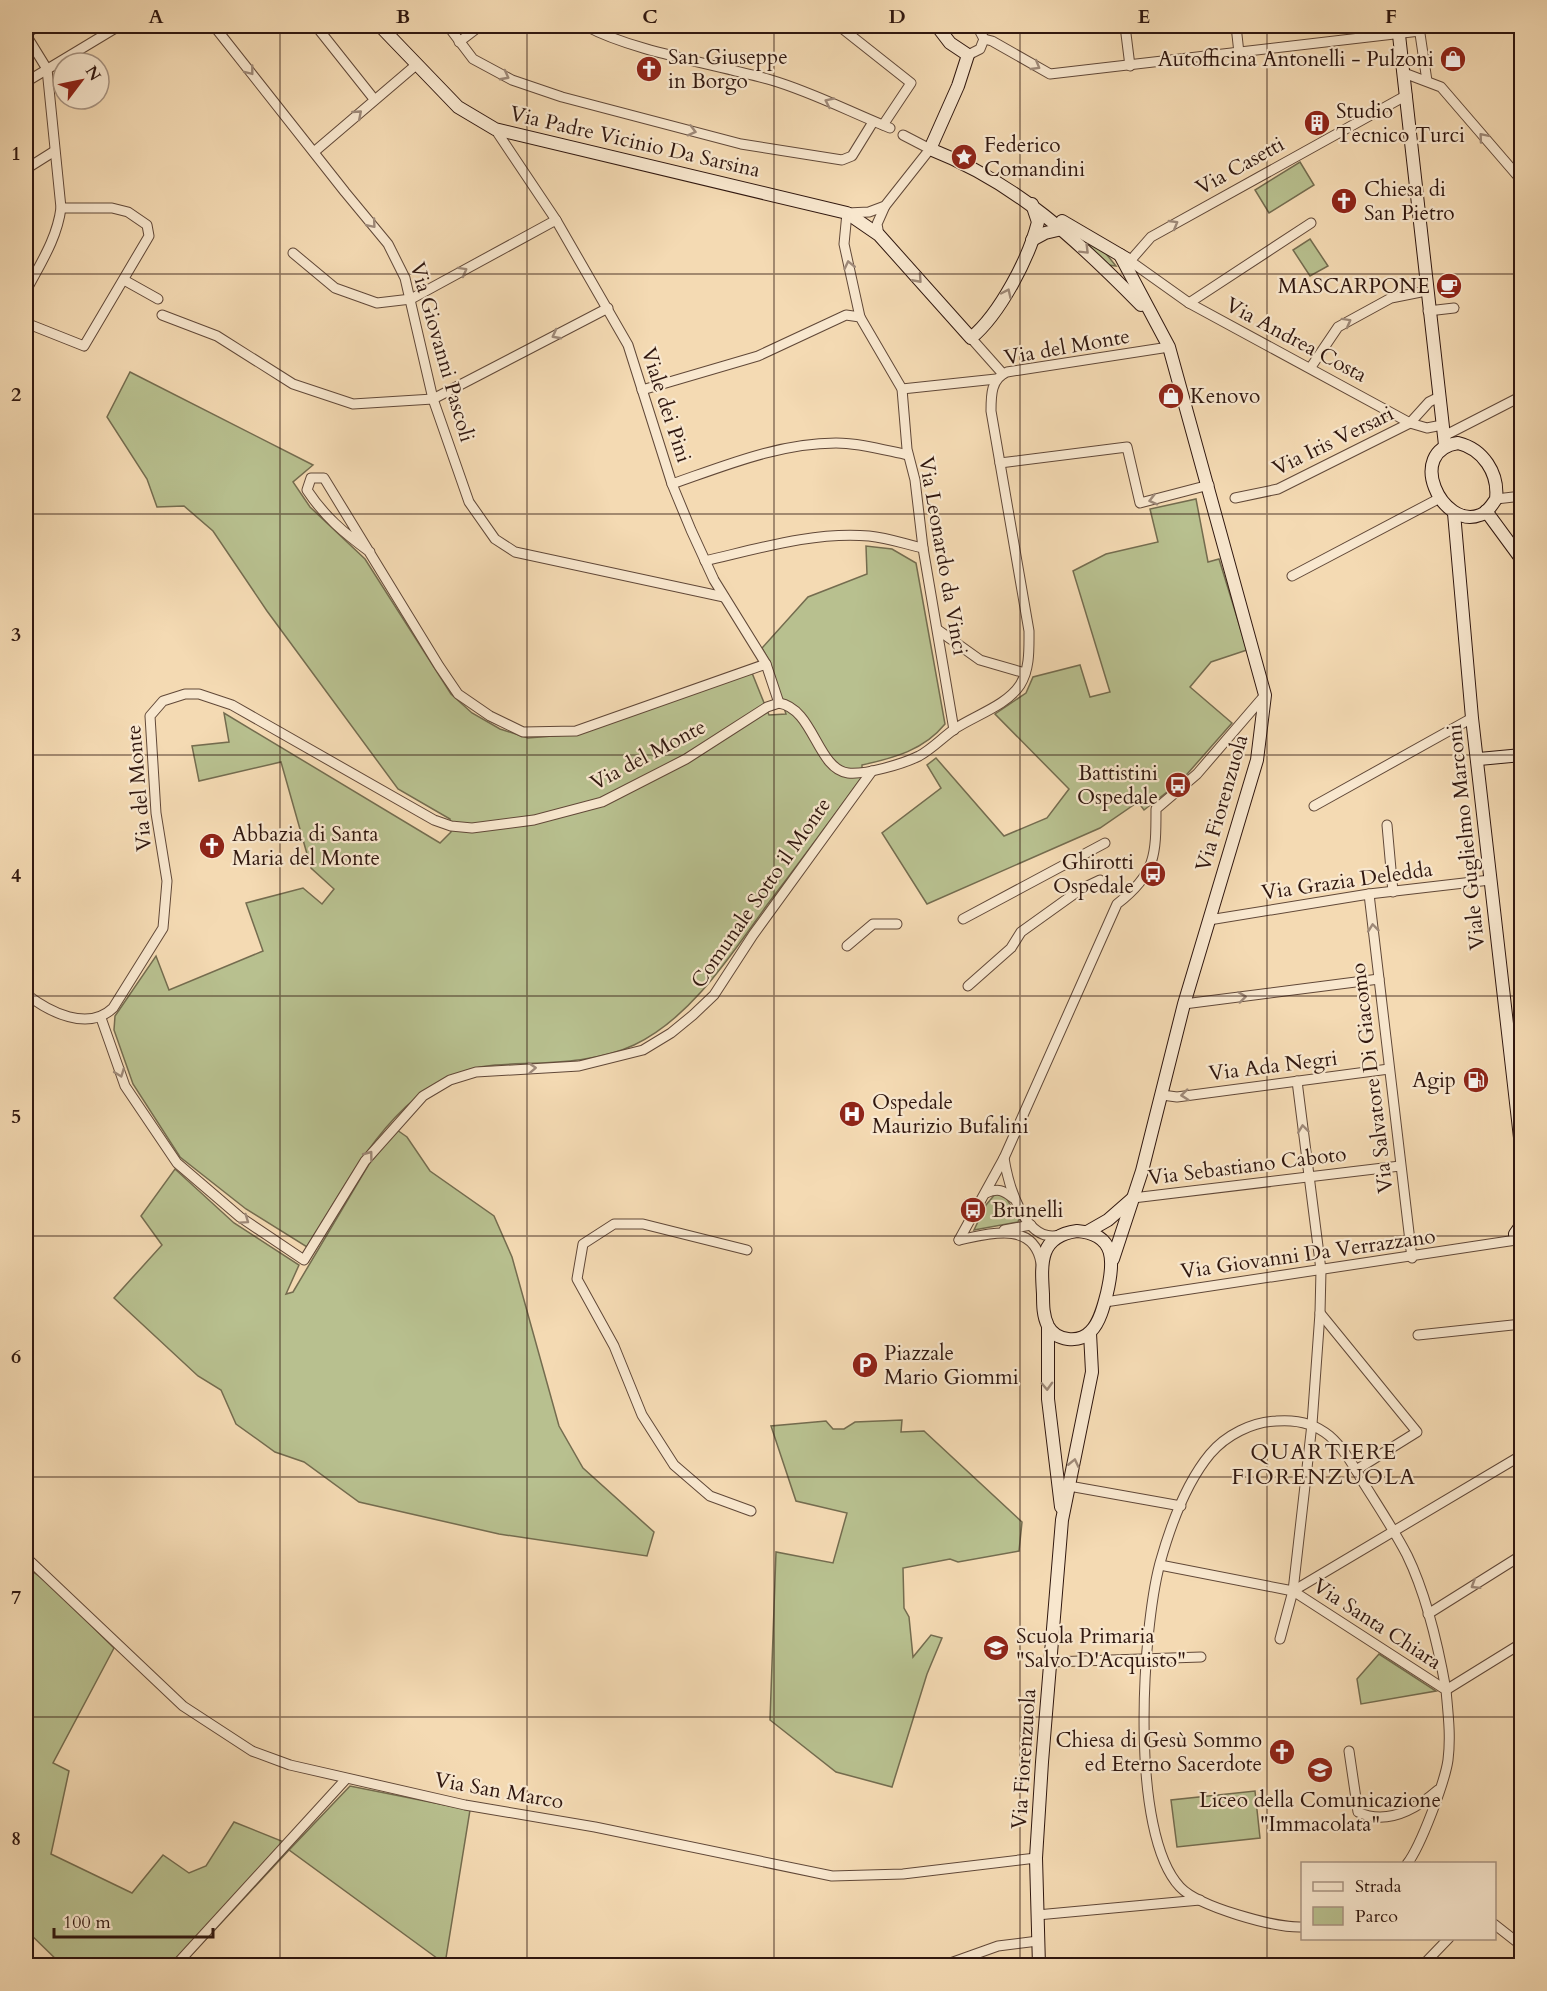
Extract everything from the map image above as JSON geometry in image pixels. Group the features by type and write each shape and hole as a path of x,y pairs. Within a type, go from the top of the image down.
{"street":[{"path":"26,291 52,243 59,224 61,208 53,152 47,69 26,35 37,26"},
{"path":"26,82 119,26"},
{"name":"Via Giovanni Pascoli","path":"214,26 388,244 405,278 433,399 469,502 495,539 515,552 724,597"},
{"path":"316,26 374,99"},
{"name":"Via Padre Vicinio Da Sarsina","path":"380,26 458,107 495,129 847,213 869,212 885,206"},
{"path":"448,26 473,58 512,80 562,97 741,144 842,160 852,156 873,122"},
{"path":"459,42 480,26"},
{"path":"586,26 630,43 773,80 820,97 886,127 911,83 839,26"},
{"path":"938,26 950,43 968,55"},
{"path":"977,26 984,39 992,41 1050,74 1239,53 1420,28 1427,81"},
{"path":"1125,26 1130,66"},
{"path":"1236,26 1239,53"},
{"path":"1399,30 1428,311 1444,435 1431,470 1433,483 1440,498 1454,513 1471,517 1486,511 1496,499 1495,478 1480,454 1468,445 1458,443 1444,435"},
{"path":"879,235 877,224 885,206 930,149 958,86 968,55 980,49 984,39"},
{"path":"314,152 416,65"},
{"path":"1404,73 1441,87 1521,181"},
{"name":"Via Casetti","path":"1125,258 1151,237 1407,94"},
{"name":"Viale dei Pini","path":"495,129 556,220 628,345 672,484 705,561 724,597 766,664 779,704"},
{"path":"903,135 981,170 1032,204 1125,258"},
{"path":"26,169 53,152"},
{"path":"1000,376 971,338 997,312 1032,240 1038,222 1032,204"},
{"name":"Via Fiorenzuola","path":"1032,204 1062,229 1153,317"},
{"path":"26,323 84,346 148,236 147,225 128,212 112,208 61,208"},
{"path":"847,213 844,244 860,317 902,388 1000,376"},
{"name":"Via Padre Vicinio Da Sarsina","path":"847,213 879,235 971,338"},
{"path":"293,253 335,288 377,303 411,299 556,220"},
{"path":"1189,303 1311,223"},
{"path":"1032,240 1045,233 1062,229"},
{"name":"Via Fiorenzuola","path":"1113,1259 1162,1095 1184,1004 1257,760 1265,695 1169,347 1130,276 1125,258"},
{"name":"Via Andrea Costa","path":"1125,258 1189,303 1311,367 1410,423 1444,435"},
{"path":"1107,272 1130,276"},
{"name":"Via Andrea Costa","path":"1130,276 1166,287"},
{"path":"124,280 158,299"},
{"path":"1311,367 1338,327 1391,298 1426,291"},
{"path":"162,315 217,336 293,384 353,404 433,399 608,308"},
{"path":"1428,311 1454,308"},
{"path":"642,390 758,356 846,315 860,317"},
{"name":"Via del Monte","path":"102,1018 113,1008 163,928 167,881 156,813 149,722 156,707 163,701 185,694 218,699 263,721 434,820 451,826 472,828 534,820 602,802 687,759 767,707 779,704 795,710 836,768 850,774 872,771 919,756 954,729 1011,695 1025,673 1029,653 1029,631 991,411 993,388 1000,376 1169,347"},
{"name":"Via Leonardo da Vinci","path":"902,388 908,455 915,480 923,548 954,729"},
{"path":"1444,435 1521,396"},
{"path":"1410,423 1429,402 1439,397"},
{"name":"Via Iris Versari","path":"1235,498 1278,489 1410,423"},
{"path":"672,484 781,449 820,444 857,445 908,455"},
{"path":"1000,463 1127,447 1140,503 1209,486"},
{"path":"370,552 338,529 319,509 307,490 311,478 324,478 370,552 438,666 459,694 490,716 523,732 576,730 766,664"},
{"path":"1496,499 1521,496"},
{"path":"1292,576 1440,498"},
{"path":"1486,511 1521,560"},
{"name":"Viale Guglielmo Marconi","path":"1454,513 1472,718 1479,759 1490,880 1520,1115 1521,1155"},
{"path":"705,561 765,547 845,535 890,539 923,548"},
{"path":"938,630 980,660 1025,673"},
{"path":"1031,1226 958,1240 1004,1158 1117,904 1135,890 1152,866 1156,842 1156,809 1197,774 1265,695"},
{"path":"1314,806 1472,718"},
{"path":"1479,759 1521,755"},
{"name":"Comunale Sotto il Monte","path":"102,1018 125,1086 177,1163 240,1217 304,1260 364,1161 423,1096 450,1080 476,1072 579,1066 643,1050 671,1034 714,995 753,936 872,771"},
{"path":"1387,825 1393,892"},
{"path":"963,919 1105,843"},
{"path":"968,986 1011,948 1021,932 1082,889 1100,880"},
{"name":"Via Grazia Deledda","path":"1209,920 1370,894 1490,880"},
{"name":"Via Salvatore Di Giacomo","path":"1370,894 1412,1258"},
{"path":"847,946 873,924 897,924"},
{"path":"1184,1004 1379,980"},
{"path":"26,994 62,1014 85,1021 102,1018"},
{"name":"Via Ada Negri","path":"1162,1095 1177,1097 1389,1069"},
{"path":"1280,1639 1293,1591 1311,1435 1320,1313 1321,1270 1297,1081"},
{"path":"1004,1158 1013,1198"},
{"name":"Via Sebastiano Caboto","path":"1133,1198 1400,1166"},
{"path":"986,1193 1003,1190 1013,1198 1031,1226 1047,1236 1087,1232 1108,1220 1133,1198"},
{"path":"747,1250 643,1224 614,1224 583,1244 577,1279 614,1346 642,1415 674,1465 710,1496 751,1511"},
{"path":"1519,1244 1516,1230 1521,1224"},
{"path":"998,1232 1025,1237 1033,1242 1039,1251 1042,1271"},
{"path":"1062,1234 1050,1243 1043,1254 1044,1318 1048,1328 1063,1338 1072,1340 1090,1333 1105,1302 1113,1259 1102,1240 1087,1232"},
{"name":"Via Giovanni Da Verrazzano","path":"1105,1302 1519,1244"},
{"path":"1320,1313 1417,1432 1356,1470"},
{"path":"1418,1335 1521,1324"},
{"name":"Via Fiorenzuola","path":"1048,1328 1048,1399 1062,1520"},
{"name":"Via Fiorenzuola","path":"1039,1965 1036,1858 1062,1520 1092,1372 1090,1333"},
{"path":"1301,1927 1257,1919 1200,1900 1180,1887 1170,1872 1149,1807 1144,1733 1148,1658 1160,1565 1181,1506 1210,1453 1234,1433 1270,1421 1312,1424 1346,1453 1407,1555 1439,1652 1446,1690 1521,1643"},
{"path":"1160,1565 1293,1591 1394,1533 1521,1455"},
{"path":"1069,1486 1181,1506"},
{"path":"1428,1614 1521,1555"},
{"name":"Via San Marco","path":"26,1561 31,1562 183,1706 218,1731 252,1750 290,1765 469,1806 595,1827 832,1876 903,1874 1036,1858"},
{"name":"Via Santa Chiara","path":"1293,1591 1446,1690 1449,1725 1448,1760 1413,1861"},
{"path":"1051,1662 1201,1657"},
{"path":"1349,1751 1358,1812 1364,1815 1385,1816 1406,1813 1438,1790"},
{"path":"175,1965 346,1779"},
{"path":"1037,1916 1200,1900"},
{"path":"1496,1926 1521,1946"},
{"path":"1422,1965 1447,1940"},
{"path":"942,1965 998,1946 1038,1941"},
{"path":"973,1955 974,1965"}],"green space":[{"path":"1300,162 1314,185 1269,213 1255,190"},
{"path":"1073,234 1103,250 1116,266 1108,265"},
{"path":"1310,239 1328,266 1310,276 1293,250"},
{"path":"130,372 313,465 293,482 310,507 365,559 451,694 472,713 500,729 528,738 577,734 752,673 769,715 786,714 770,663 762,648 808,597 867,574 866,546 892,549 916,563 945,724 937,733 908,752 862,765 862,777 739,944 708,984 674,1019 634,1045 601,1056 565,1061 495,1065 461,1072 432,1086 406,1107 382,1132 361,1160 307,1247 246,1209 180,1157 133,1084 114,1030 115,1016 156,956 169,990 263,951 246,903 303,888 322,904 334,889 311,868 281,762 199,781 192,746 229,742 224,713 440,843 451,832 450,819 398,789 267,611 213,531 184,506 157,507 147,479 107,417"},
{"path":"1196,499 1208,562 1219,559 1247,650 1211,662 1190,687 1232,723 1181,781 1144,810 1138,802 1100,828 927,904 882,833 941,788 927,765 936,758 1004,836 1047,818 1069,789 995,714 1026,693 1033,677 1080,665 1090,697 1110,692 1073,571 1106,554 1158,542 1150,509"},
{"path":"397,1130 407,1137 430,1171 494,1216 512,1257 559,1426 583,1468 654,1532 647,1556 499,1534 359,1502 304,1462 275,1452 236,1424 221,1390 198,1376 114,1298 162,1245 141,1216 175,1169 234,1223 299,1265 286,1294 293,1292 369,1164"},
{"path":"996,1193 1005,1196 1019,1219 1018,1222 974,1230 986,1205"},
{"path":"902,1420 901,1432 924,1431 1022,1522 1019,1551 958,1562 950,1559 903,1568 904,1608 909,1617 913,1657 931,1635 942,1638 927,1674 892,1787 836,1772 770,1720 776,1552 833,1563 847,1513 796,1501 771,1426 826,1421 833,1429 844,1429 855,1422"},
{"path":"26,1567 46,1581 114,1648 53,1763 69,1771 51,1854 132,1893 163,1855 189,1873 206,1866 234,1822 284,1842 289,1850 182,1965 62,1965 26,1930"},
{"path":"1379,1654 1436,1691 1361,1704 1357,1679"},
{"path":"350,1786 470,1810 445,1964 289,1850"},
{"path":"1255,1791 1260,1838 1177,1847 1171,1800"}],"place":[{"name":"Autofficina Antonelli - Pulzoni","path":"1453,59"},
{"name":"San Giuseppe in Borgo","path":"649,69"},
{"name":"Studio Tecnico Turci","path":"1317,123"},
{"name":"Federico Comandini","path":"964,157"},
{"name":"Chiesa di San Pietro","path":"1344,201"},
{"name":"MASCARPONE","path":"1449,286"},
{"name":"Kenovo","path":"1171,396"},
{"name":"Battistini Ospedale","path":"1178,785"},
{"name":"Abbazia di Santa Maria del Monte","path":"212,846"},
{"name":"Ghirotti Ospedale","path":"1153,874"},
{"name":"Agip","path":"1476,1080"},
{"name":"Ospedale Maurizio Bufalini","path":"852,1114"},
{"name":"Brunelli","path":"973,1210"},
{"name":"Piazzale Mario Giommi","path":"865,1365"},
{"name":"Scuola Primaria \"Salvo D'Acquisto\"","path":"996,1648"},
{"name":"Chiesa di Gesù Sommo ed Eterno Sacerdote","path":"1282,1752"},
{"name":"Liceo della Comunicazione \"Immacolata\"","path":"1320,1770"}],"district":[{"name":"QUARTIERE FIORENZUOLA","path":"1324,1464"}]}
